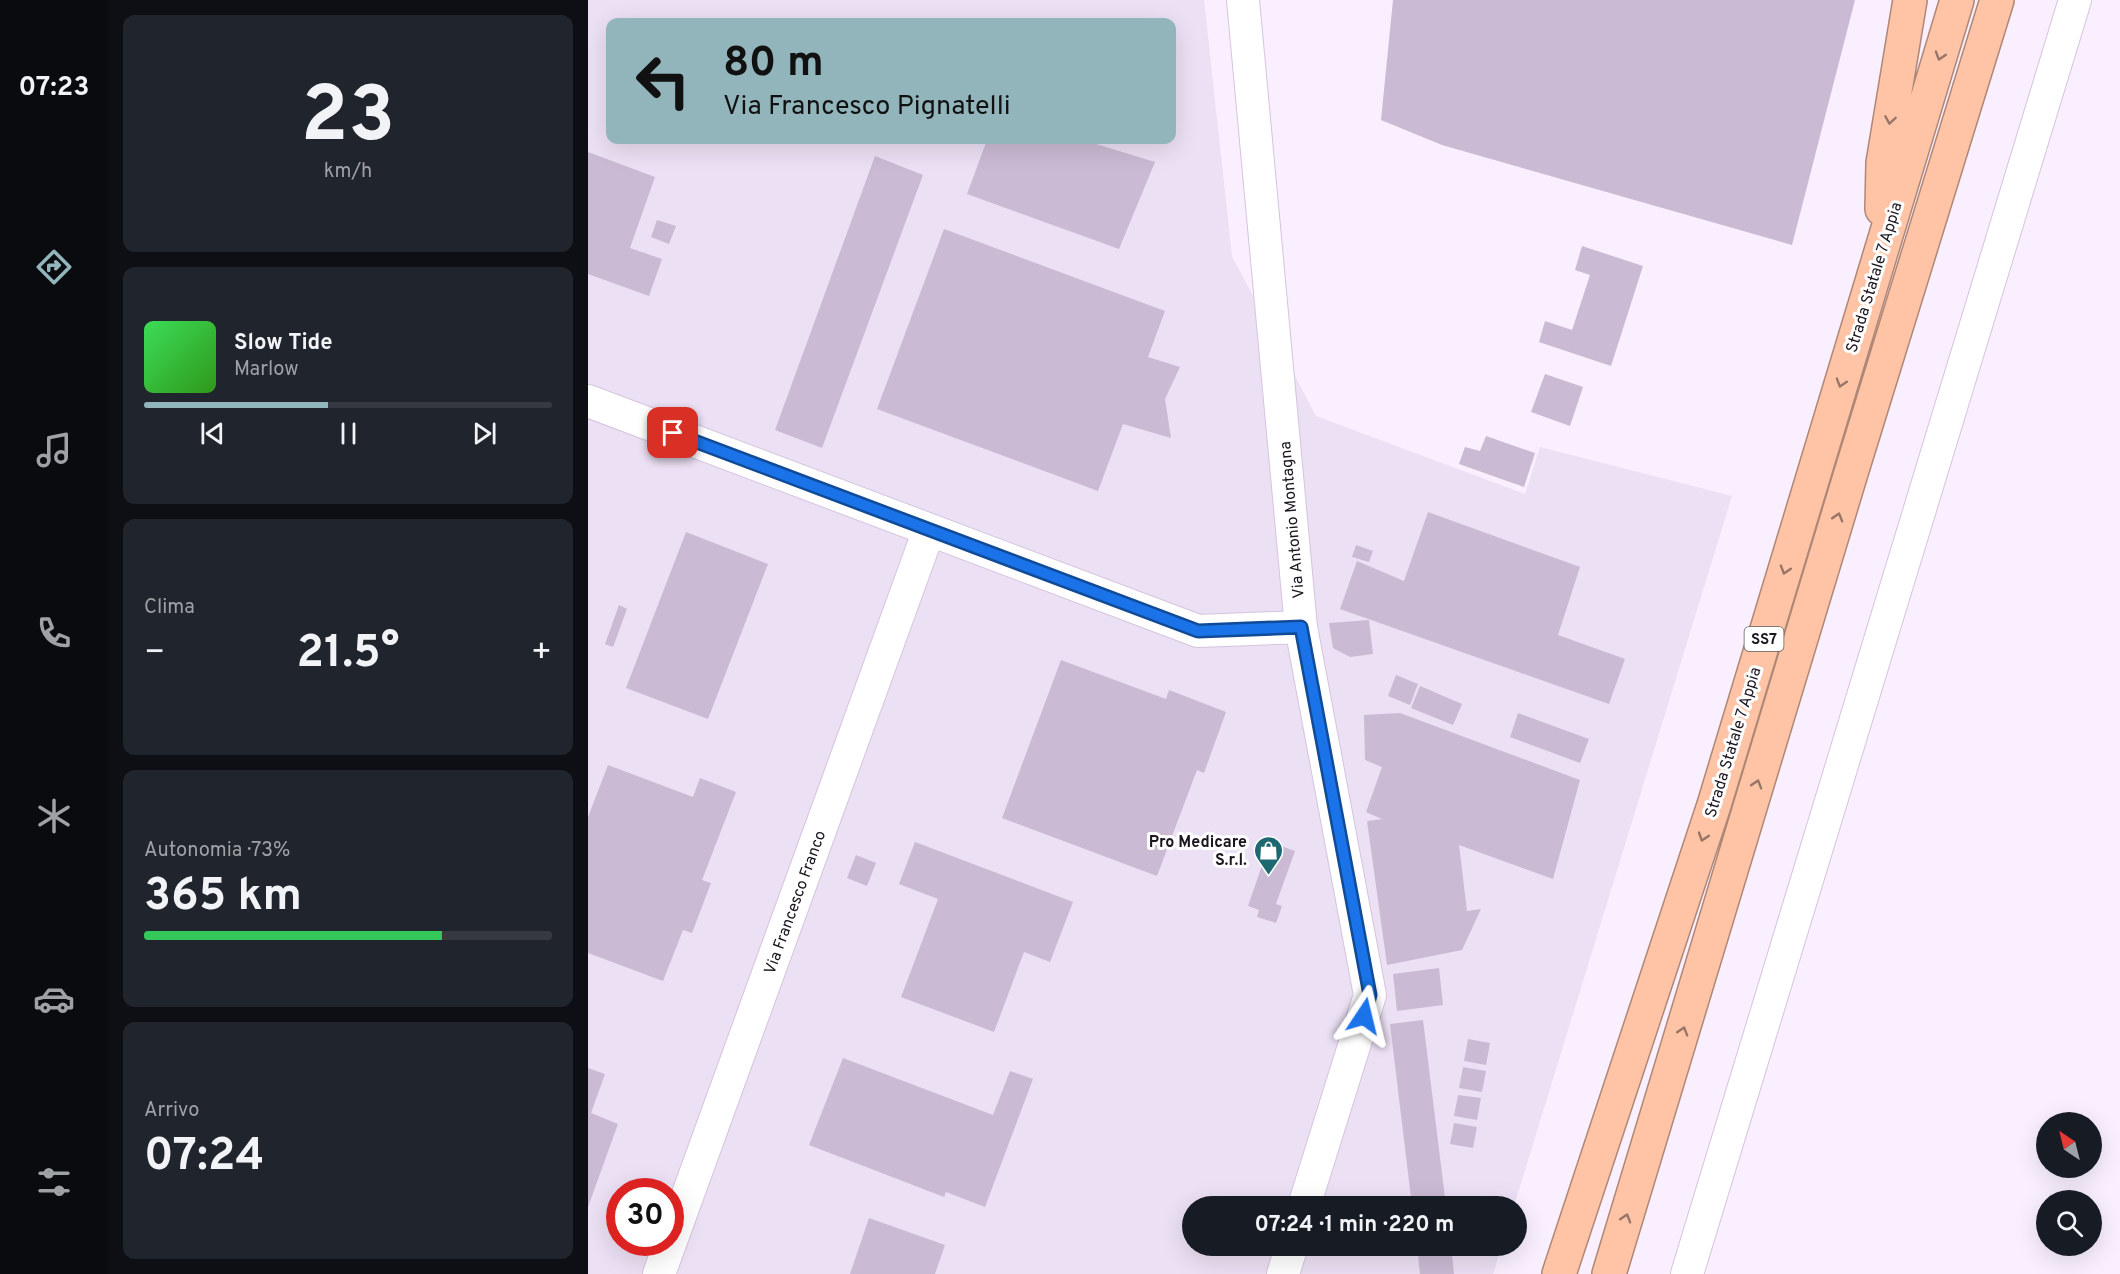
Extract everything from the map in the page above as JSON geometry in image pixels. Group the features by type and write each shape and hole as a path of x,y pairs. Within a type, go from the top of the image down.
{"highway":[{"path":"1882,248 1882,162 1910,0"},
{"name":"Strada Statale 7 Appia","path":"1559,1274 1714,805 1957,0"},
{"name":"SS7","path":"1609,1274 1997,0"}],"street":[{"name":"Via Antonio Montagna","path":"1243,0 1301,627 1370,995 1307,1196"},
{"path":"1688,1274 2075,0"},
{"path":"588,401 1198,631 1301,627"},
{"name":"Via Francesco Franco","path":"659,1274 929,530"},
{"path":"1283,1274 1289,1256"}],"shaded area":[{"path":"588,0 1204,0 1232,256 1316,416 1525,494 1540,447 1732,496 1517,1196 1182,1196 1182,1256 1499,1256 1493,1274 588,1274"}],"building":[{"path":"1393,0 1855,0 1792,245 1442,145 1381,120"},
{"path":"986,144 1096,144 1155,162 1119,249 967,194"},
{"path":"588,152 655,177 630,248 662,259 649,296 588,274"},
{"path":"875,156 923,175 822,448 775,430"},
{"path":"657,220 676,226 669,244 651,237"},
{"path":"944,229 1165,311 1148,357 1180,367 1165,399 1171,438 1123,424 1098,491 877,409"},
{"path":"1582,246 1643,266 1611,366 1539,342 1545,321 1572,330 1590,275 1575,270"},
{"path":"1545,374 1583,387 1570,426 1531,412"},
{"path":"1486,436 1535,453 1524,487 1459,464 1465,447 1480,451"},
{"path":"1428,512 1580,567 1558,635 1625,659 1609,704 1340,609 1357,561 1404,581"},
{"path":"686,532 768,564 708,719 626,688"},
{"path":"1356,545 1373,551 1369,562 1352,557"},
{"path":"619,605 627,609 613,647 605,644"},
{"path":"1369,620 1373,654 1350,657 1333,648 1329,623"},
{"path":"1061,660 1166,699 1169,690 1226,712 1204,773 1197,770 1157,876 1002,818"},
{"path":"1396,675 1418,684 1410,705 1388,696"},
{"path":"1420,686 1462,704 1453,725 1411,708"},
{"path":"1400,713 1580,780 1553,879 1459,845 1467,911 1481,909 1462,950 1387,965 1367,821 1382,819 1366,812 1382,767 1365,760 1364,715"},
{"path":"1518,713 1589,739 1580,763 1510,737"},
{"path":"608,765 693,797 700,778 736,792 702,880 711,883 692,933 683,930 663,981 588,953 588,817"},
{"path":"915,842 1073,902 1050,962 1024,952 994,1032 901,997 938,899 899,884"},
{"path":"1270,842 1295,851 1276,904 1282,906 1276,923 1257,917 1259,910 1248,906"},
{"path":"856,855 876,863 867,886 847,878"},
{"path":"1439,968 1443,1005 1397,1011 1393,974"},
{"path":"1423,1020 1445,1196 1411,1196 1390,1024"},
{"path":"1468,1039 1490,1043 1486,1065 1464,1061"},
{"path":"843,1058 993,1115 1010,1071 1033,1079 985,1207 946,1192 944,1197 809,1145"},
{"path":"1463,1067 1486,1071 1482,1092 1459,1088"},
{"path":"588,1068 605,1074 591,1113 618,1124 588,1207"},
{"path":"1458,1095 1481,1098 1477,1120 1454,1116"},
{"path":"1454,1123 1477,1127 1473,1148 1450,1144"},
{"path":"869,1218 945,1245 935,1274 850,1274"},
{"path":"1418,1256 1452,1256 1454,1274 1420,1274"}],"place":[{"name":"Pro Medicare S.r.l.","path":"1268,876"}],"route":[{"path":"673,433 1198,631 1301,627 1370,995 1364,1016"}]}
